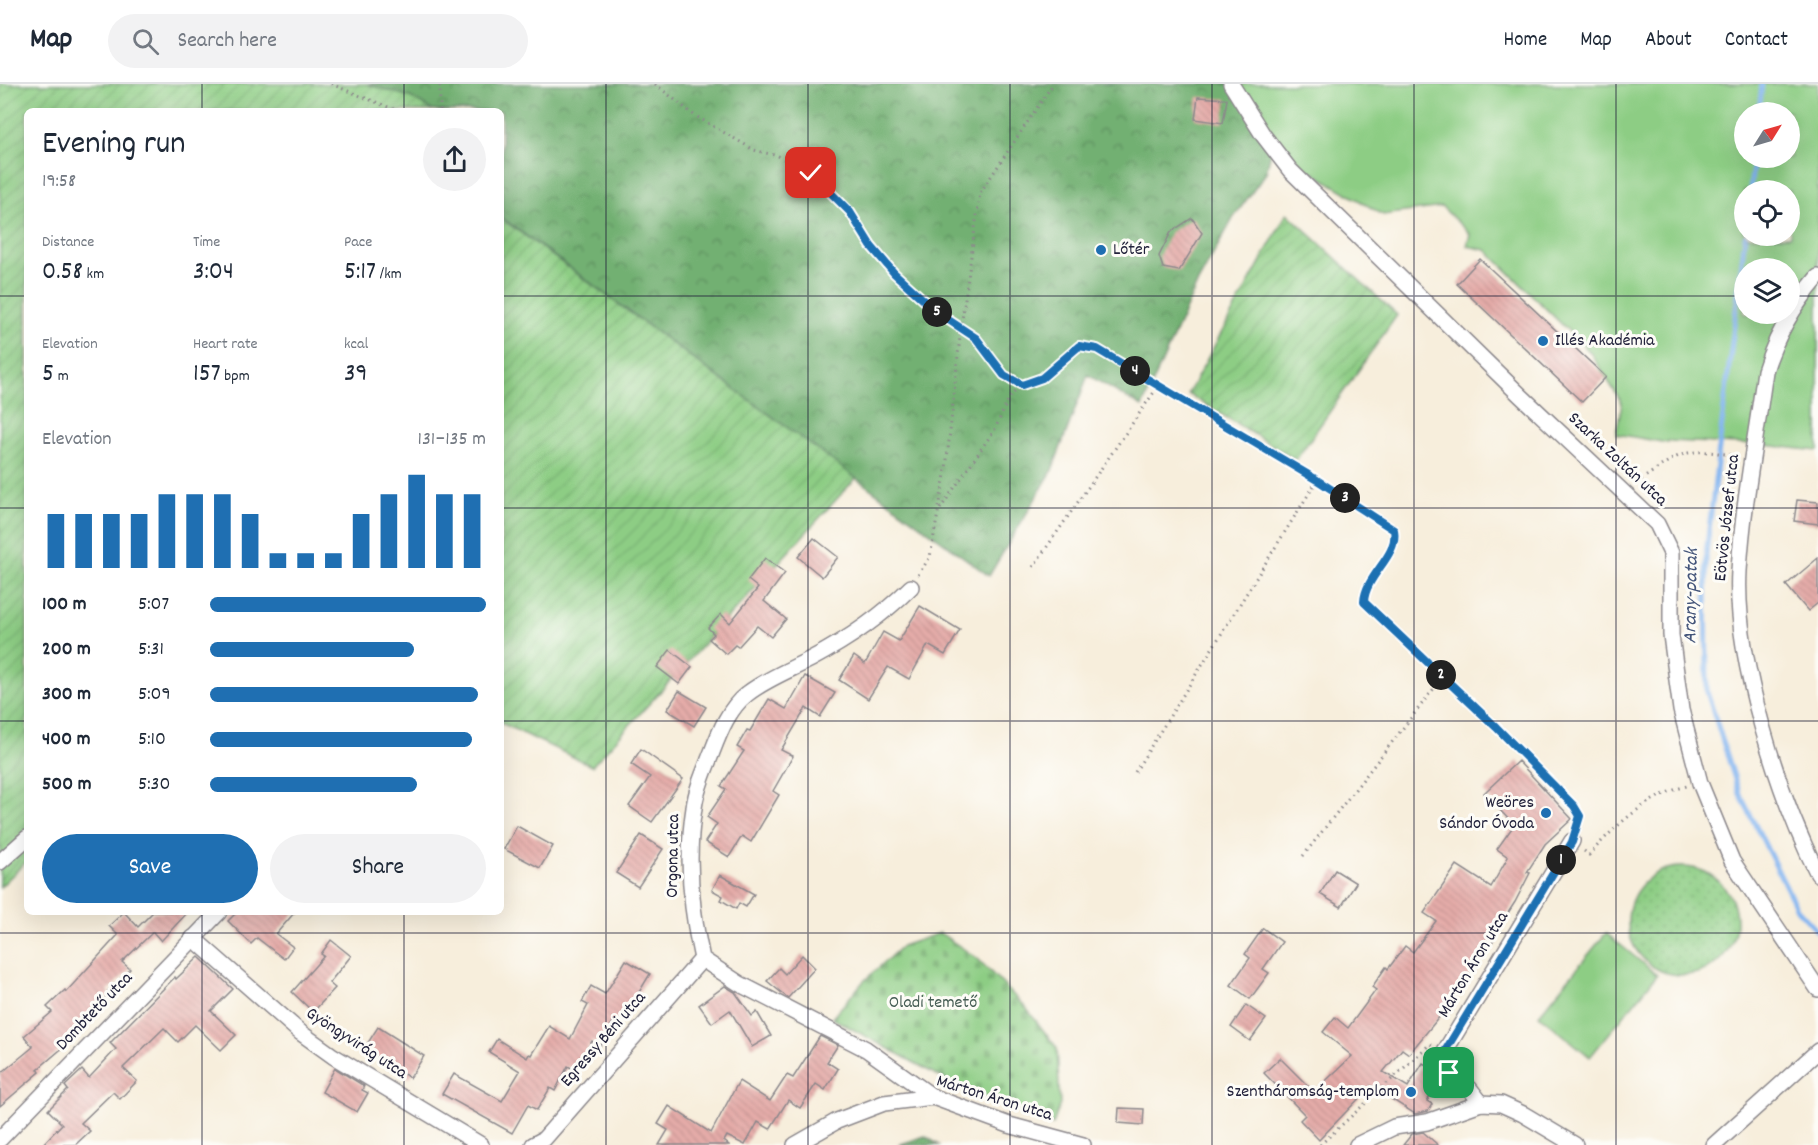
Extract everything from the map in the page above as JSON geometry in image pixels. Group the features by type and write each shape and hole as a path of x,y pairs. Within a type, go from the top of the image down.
{"street":[{"name":"Szarka Zoltán utca","path":"1231,84 1263,135 1290,170 1521,396 1657,524 1671,553 1672,645 1681,710 1700,783 1732,861 1818,989"},
{"name":"Eötvös József utca","path":"1818,277 1785,320 1773,345 1765,371 1739,572 1740,624 1752,684 1790,809 1818,874"},
{"name":"Orgona utca","path":"702,958 693,922 690,864 693,819 704,773 720,730 731,711 746,694 862,630 887,611 911,587"},
{"path":"0,862 24,841"},
{"name":"Márton Áron utca","path":"1445,1051 1572,842"},
{"name":"Dombtető utca","path":"0,1139 216,915"},
{"name":"Gyöngyvirág utca","path":"193,938 300,1034 481,1145"},
{"path":"702,958 740,984 866,1049 933,1097"},
{"name":"Egressy Béni utca","path":"534,1145 543,1138 702,958"},
{"path":"1445,1051 1449,1073 1470,1089 1481,1103"},
{"path":"1714,1145 1818,1051"},
{"name":"Márton Áron utca","path":"795,1145 837,1121 884,1103 933,1097 1009,1125 1083,1145"},
{"path":"1357,1145 1394,1127 1427,1122 1481,1103 1501,1104 1575,1145"},
{"path":"1725,1145 1735,1126"}],"path":[{"path":"332,84 391,108"},
{"path":"440,84 440,108"},
{"path":"655,84 694,115 754,150 778,156 811,173 850,212 871,246 894,273 938,313 976,338 1004,375 1022,385"},
{"path":"911,587 930,557 946,469 961,327 980,193 1053,84"},
{"path":"938,511 995,429 1009,398 1022,385 1042,378 1079,346 1097,349 1317,480 1394,530 1396,538 1392,547 1364,589 1364,602 1574,806 1580,816 1572,842 1589,855 1614,827 1639,809 1672,790 1700,783"},
{"path":"1034,567 1159,385"},
{"path":"1624,491 1676,456 1702,450 1737,456"},
{"path":"1135,772 1317,480"},
{"path":"1303,856 1443,677"},
{"path":"1320,1145 1430,1044 1445,1051"}],"green space":[{"path":"0,84 366,84 410,97 428,108 24,108 24,864 0,887"},
{"path":"366,84 1235,84 1272,148 1266,173 1234,217 1198,282 1142,407 1088,375 1051,473 989,576 504,219 504,108 428,108 410,97"},
{"path":"1235,84 1818,84 1818,451 1764,445 1668,441 1668,443 1616,434 1622,403 1590,352 1486,250 1467,246 1470,234 1442,207 1383,215 1272,148"},
{"path":"1287,213 1397,315 1296,460 1188,394"},
{"path":"504,220 856,478 592,766 504,724"},
{"path":"1682,867 1703,871 1720,883 1732,900 1736,921 1732,942 1720,959 1703,971 1682,975 1661,971 1644,959 1632,942 1628,921 1632,900 1644,883 1661,871"},
{"name":"Oladi temető","path":"940,933 977,958 1026,1008 1057,1048 1060,1104 1053,1125 944,1079 832,1018 863,982 902,946"},
{"path":"1606,933 1657,975 1590,1057 1539,1015"},
{"path":"925,1136 939,1145 898,1145"}],"building":[{"path":"1198,97 1227,99 1223,123 1195,119"},
{"path":"1192,218 1202,233 1179,271 1163,268 1159,256 1171,232"},
{"name":"Illés Akadémia","path":"1480,259 1606,377 1582,402 1457,284"},
{"path":"1797,500 1818,502 1818,524 1794,521"},
{"path":"814,538 838,557 822,577 798,557"},
{"path":"765,558 785,573 764,601 786,619 771,637 757,626 738,647 735,645 726,654 709,639 714,634 708,628 721,614 730,623 758,588 748,580"},
{"path":"1818,558 1818,603 1808,611 1786,585"},
{"path":"920,606 960,630 945,655 928,645 909,679 888,667 868,699 839,680 854,656 865,664 883,632 899,641"},
{"path":"670,650 692,667 679,684 657,667"},
{"path":"805,676 835,693 820,717 806,708 781,750 793,756 773,791 779,795 751,842 742,836 729,857 705,842 717,824 707,817 726,789 721,786 744,751 737,747 747,730 750,731 769,699 786,709"},
{"path":"679,691 706,707 694,726 667,710"},
{"path":"641,749 683,779 652,822 629,806 650,777 631,764"},
{"path":"1518,761 1572,819 1545,844 1527,872 1530,873 1495,933 1497,935 1449,1005 1409,1054 1402,1049 1383,1072 1408,1087 1423,1063 1439,1073 1441,1078 1427,1101 1432,1104 1428,1111 1415,1114 1371,1086 1319,1140 1300,1120 1305,1115 1264,1073 1280,1058 1314,1092 1352,1056 1323,1032 1335,1017 1348,1028 1376,990 1372,987 1386,967 1388,969 1405,946 1413,952 1436,921 1424,913 1457,865 1491,887 1508,857 1497,849 1514,825 1484,793"},
{"path":"517,826 553,846 540,868 504,849"},
{"path":"641,835 663,849 638,887 616,873"},
{"path":"1335,870 1356,883 1341,907 1320,894"},
{"path":"720,875 754,894 746,907 739,903 736,909 721,900 723,896 712,890"},
{"path":"121,915 127,915 138,927 150,915 185,915 161,941 153,932 122,962 130,969 88,1015 90,1017 63,1042 66,1045 38,1069 40,1072 0,1106 0,1074 33,1047 24,1036 52,1012 47,1007 65,990 66,992 118,935 109,926"},
{"path":"234,915 292,915 276,934 293,947 284,959 257,938 251,944 228,921"},
{"path":"1263,928 1282,942 1263,969 1269,973 1250,999 1231,985 1250,958 1245,954"},
{"path":"331,940 351,956 329,983 335,988 313,1012 292,992 324,956 321,954"},
{"path":"802,955 815,968 788,998 767,981 779,968 785,974"},
{"path":"199,957 233,989 211,1011 236,1035 221,1050 195,1025 178,1042 164,1028 123,1068 137,1081 120,1099 113,1092 81,1123 90,1131 75,1145 42,1145 62,1124 48,1110 68,1090 65,1086 82,1070 89,1078 116,1049 110,1043 175,977 176,979"},
{"path":"626,960 650,974 620,1024 614,1020 600,1046 592,1041 575,1070 568,1066 555,1091 550,1088 537,1110 528,1105 512,1133 442,1094 454,1074 502,1101 520,1071 489,1052 497,1039 527,1058 549,1026 570,1039 588,1005 582,1002 591,986 605,994"},
{"path":"725,986 735,992 752,1016 757,1012 771,1036 752,1047 730,1010 712,1023 699,1005"},
{"path":"1246,1005 1266,1019 1250,1041 1231,1027"},
{"path":"378,1027 424,1056 410,1078 364,1049"},
{"path":"820,1036 838,1045 827,1062 838,1069 825,1090 816,1084 800,1108 788,1100 770,1129 758,1122 745,1145 727,1136 724,1141 729,1145 659,1145 668,1130 658,1124 669,1106 711,1133 739,1081 770,1101 787,1075 793,1078"},
{"path":"335,1068 364,1086 362,1090 368,1093 357,1112 322,1092"},
{"path":"1119,1108 1144,1109 1143,1125 1118,1123"},
{"path":"1423,1132 1438,1145 1403,1145 1412,1134"}],"waterway":[{"name":"Arany-patak","path":"1760,102 1762,84"},
{"name":"Arany-patak","path":"1751,180 1753,168"},
{"name":"Arany-patak","path":"1744,246 1706,554 1707,692 1739,792 1797,909 1818,932"}],"place":[{"name":"Lőtér","path":"1101,250"},
{"name":"Illés Akadémia","path":"1543,341"},
{"name":"Weöres Sándor Óvoda","path":"1546,813"},
{"name":"Szentháromság-templom","path":"1411,1092"}],"route":[{"path":"811,173 850,212 871,246 894,273 938,313 976,338 1004,375 1022,385 1042,378 1079,346 1097,349 1317,480 1394,530 1396,538 1392,547 1364,589 1364,602 1496,727 1574,806 1580,816 1572,842 1445,1051 1445,1062 1449,1073"}]}
